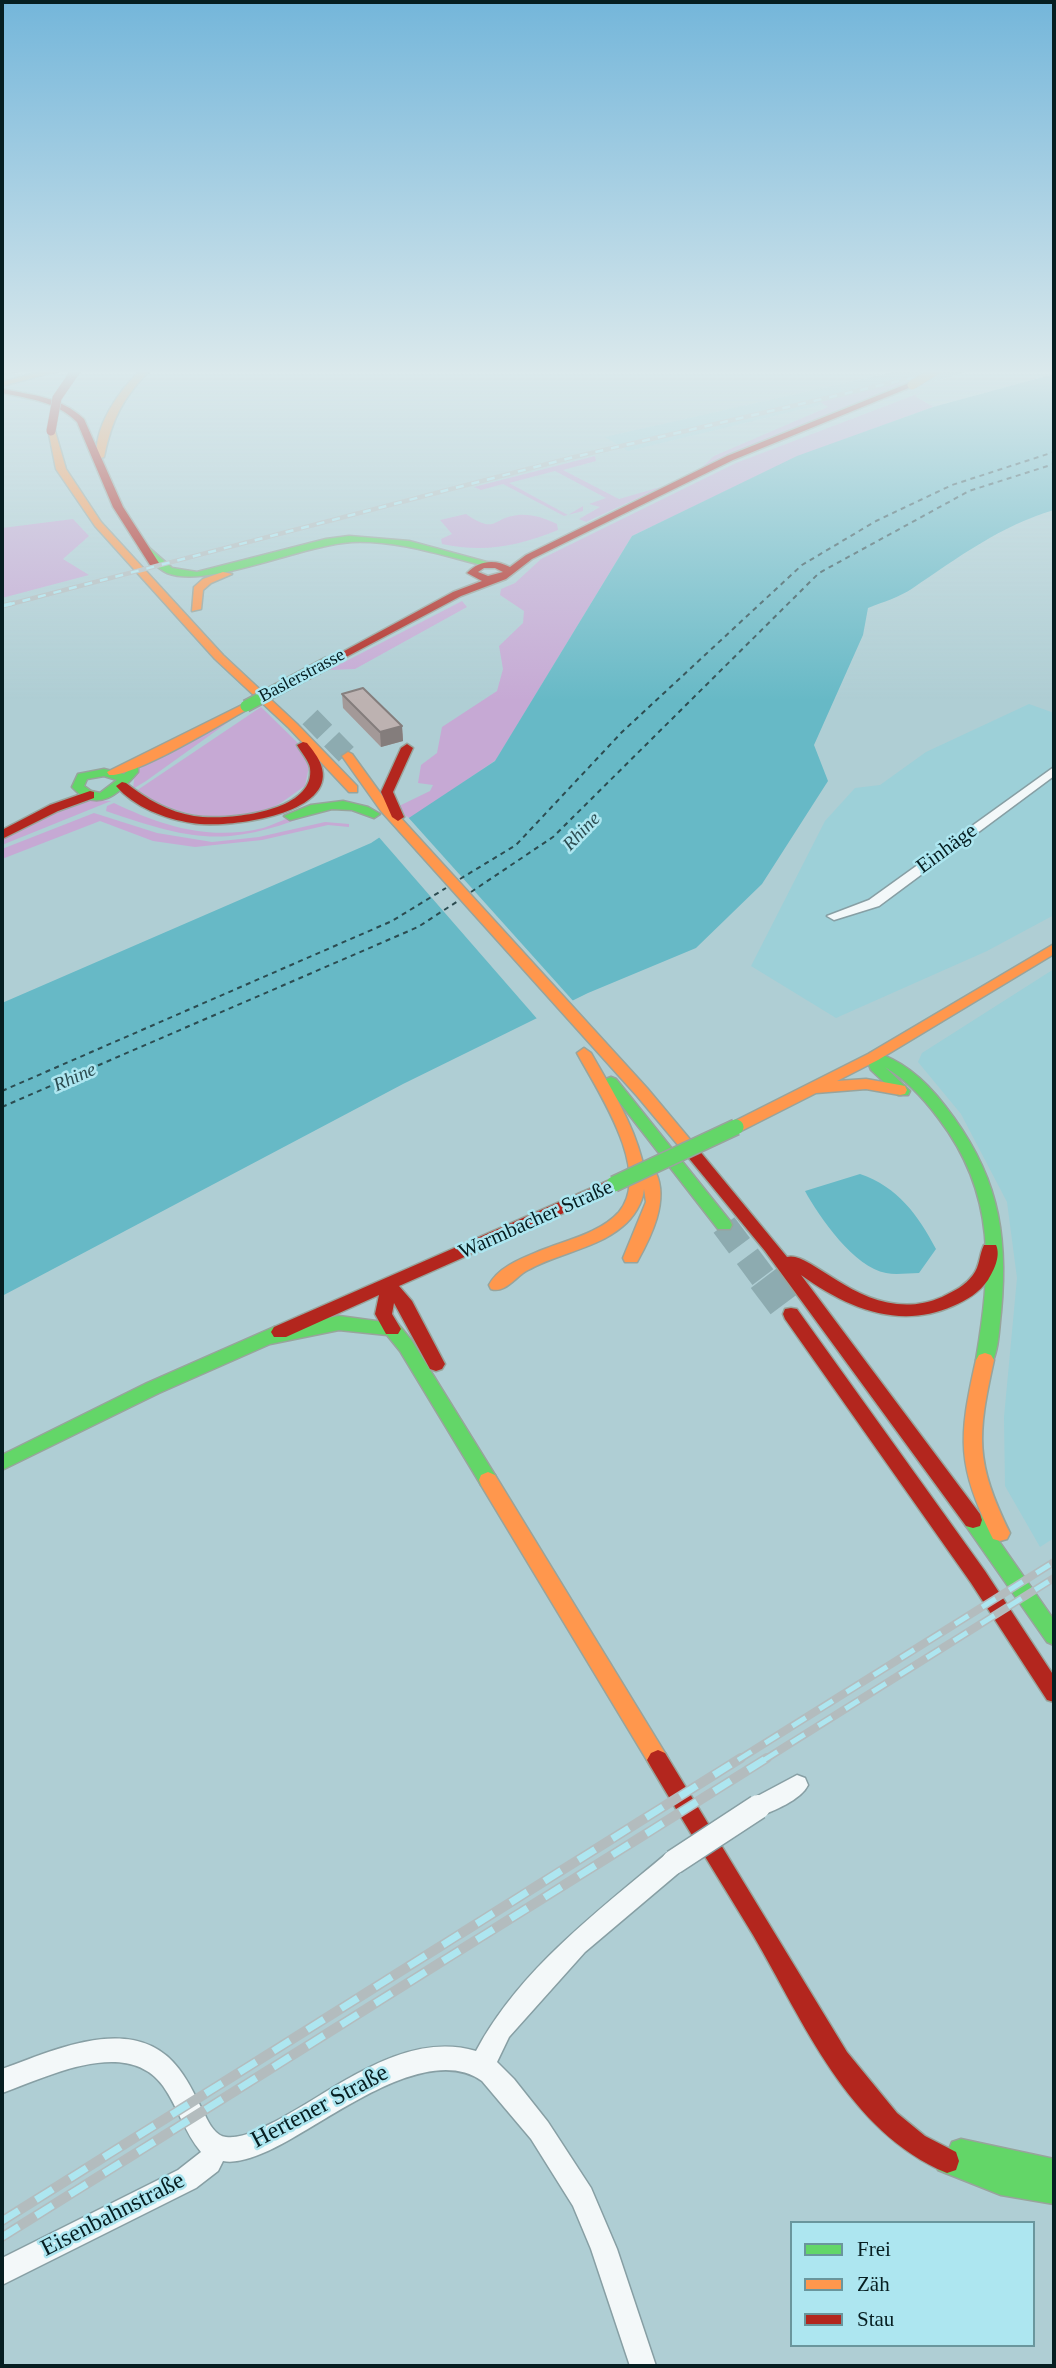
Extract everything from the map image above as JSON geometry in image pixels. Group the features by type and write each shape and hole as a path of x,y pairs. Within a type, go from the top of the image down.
{"main road":[{"path":"68,480 98,524 219,657 333,766 405,828 657,1109 771,1247 1003,1560 1054,1636"},
{"path":"92,480 101,502 138,566"},
{"path":"108,480 115,500 144,548 170,583 262,679 301,710"},
{"path":"144,548 169,570 192,575 219,571 362,536 387,536 499,567 529,557 686,480"},
{"path":"196,609 196,593 207,581 329,544 372,539 407,542 447,557 468,582 505,578 499,567"},
{"path":"462,557 498,558 545,549"},
{"name":"Baslerstrasse","path":"91,792 120,779 148,758 441,602 468,582 499,567"},
{"path":"270,706 318,767 317,779 310,791 285,809 237,822 194,820 164,812 135,799 120,779 86,775 80,780 91,792 162,820 209,829 258,826 333,804 383,809"},
{"path":"383,809 388,788 407,748"},
{"path":"348,757 458,912 615,1087 692,1181 724,1225"},
{"path":"2,835 91,792"},
{"name":"Warmbacher Straße","path":"2,1463 153,1388 389,1286 817,1088 1027,967 1054,947"},
{"path":"497,1285 510,1270 606,1231 619,1222 635,1201 639,1185 629,1143 584,1053"},
{"path":"771,1247 833,1291 895,1311 925,1310 951,1302 976,1284 990,1264 990,1240 974,1176 955,1137 939,1117 883,1076 873,1057 889,1060 939,1106 962,1136 988,1192 997,1233 999,1266 996,1300 970,1449 978,1485 1001,1535 1003,1560"},
{"path":"817,1088 866,1084 902,1091"},
{"path":"615,1087 638,1137 653,1186 650,1214 631,1258"},
{"path":"646,1127 665,1168"},
{"path":"389,1286 383,1314 406,1346 732,1881 834,2055 881,2115 936,2158 1001,2182 1054,2192"},
{"path":"389,1286 406,1306 436,1366 769,1924 849,2050 902,2113 951,2148 1027,2168 1054,2171"},
{"path":"791,1314 978,1577 1054,1693"},
{"path":"267,1338 339,1323 392,1329"},
{"path":"951,1566 978,1577"}],"street":[{"name":"Einhäge","path":"835,916 874,903 1054,771"},
{"path":"482,2065 501,2029 577,1944 674,1862 797,1784"},
{"path":"2,2081 98,2051 135,2052 168,2070 179,2087 201,2135 216,2149"},
{"name":"Hertener Straße","path":"216,2149 241,2149 260,2141 397,2066 443,2057 457,2057 482,2065 498,2076 518,2101 588,2208 643,2366"},
{"name":"Eisenbahnstraße","path":"2,2272 187,2179 209,2162 216,2149"}],"shaded area":[{"path":"503,480 522,480 509,483 568,515 564,516 503,484 481,490 474,487"},
{"path":"571,480 581,480 619,499 664,486 586,522 579,519 600,507 589,504 606,498"},
{"path":"702,480 750,480 632,536 496,760 407,821 397,807 430,791 433,785 418,783 421,765 437,753 442,727 497,691 503,669 499,646 523,623 524,611 500,595 501,589 515,583 541,559"},
{"path":"583,506 583,511 568,515"},
{"path":"466,514 489,524 518,515 534,516 557,524 558,530 515,544 487,548 442,544 441,539 452,534 440,520"},
{"path":"73,519 89,536 63,559 89,575 2,598 2,528"},
{"path":"462,601 467,607 355,669 329,670"},
{"path":"1029,704 1054,713 1054,915 987,951 836,1018 751,966 825,821 855,788 880,785 926,752"},
{"path":"261,707 302,747 310,762 305,786 282,802 252,815 218,818 183,812 136,791"},
{"path":"234,718 146,781 133,789 135,772"},
{"path":"92,800 111,801 2,845 2,840 62,808"},
{"path":"114,803 186,829 224,833 263,828 289,818 314,813 257,832 210,836 163,829 106,811 107,806"},
{"path":"94,813 157,833 212,842 259,837 325,822 349,824 349,827 328,825 262,840 195,847 153,841 100,821 2,859 2,849"},
{"path":"1054,969 1054,1538 1040,1547 1005,1486 1004,1417 1017,1278 1007,1202 961,1114 918,1062 922,1053"}],"water":[{"name":"Rhine","path":"749,480 1054,480 1054,510 998,533 908,591 868,608 863,635 814,745 828,781 762,884 696,948 588,993 403,1084 2,1296 2,1003 371,843 495,761 632,536"},
{"path":"860,1174 896,1194 914,1214 929,1237 936,1249 919,1273 886,1273 862,1262 839,1240 805,1191"}],"pier":[{"path":"407,816 575,1003 539,1021 377,835"}],"building":[{"path":"363,688 402,726 380,732 342,694"}],"ferry route":[{"path":"460,879 516,845 622,732 802,565 876,521 969,480"},
{"path":"471,892 553,837 819,573 969,491 1005,480"},
{"path":"2,1091 392,921 446,888"},
{"path":"2,1107 418,927 458,901"}],"tunnel":[{"path":"310,717 348,756"},
{"path":"724,1225 765,1280"},
{"path":"764,1278 791,1314"}],"railway":[{"path":"7,605 488,480"},
{"path":"2,606 14,603"},
{"path":"738,1760 1054,1562"},
{"path":"764,1760 1054,1578"},
{"path":"2,2221 741,1758"},
{"path":"2,2237 767,1758"}],"traffic: fast":[{"path":"326,542 349,539 390,540 489,564"},
{"path":"144,548 169,570 197,575 326,542"},
{"path":"246,706 329,662"},
{"path":"124,780 109,772 99,773 82,777 78,787 86,794 102,796 116,788 123,782 134,769"},
{"path":"290,816 332,805 353,806 374,814"},
{"path":"903,1091 876,1067 873,1057 892,1064 915,1082 936,1104 959,1134 987,1194 996,1257 995,1290 985,1360"},
{"path":"611,1082 724,1225"},
{"path":"614,1184 736,1127"},
{"path":"266,1338 339,1323 392,1329 406,1346 488,1480"},
{"path":"2,1463 153,1388 280,1332"},
{"path":"973,1520 1054,1636"},
{"path":"961,2151 1054,2171"},
{"path":"947,2161 1001,2182 1054,2192"}],"traffic: slow":[{"path":"68,480 98,524 219,657 293,726 353,789"},
{"path":"196,609 198,589 207,581 227,574"},
{"path":"113,772 148,758 246,706"},
{"path":"348,756 385,808 642,1092 688,1147"},
{"path":"736,1127 873,1057 1054,948"},
{"path":"497,1285 512,1272 537,1258 590,1238 613,1226 626,1214 635,1197 637,1177 634,1156 626,1133 584,1053"},
{"path":"817,1088 866,1084 900,1090"},
{"path":"631,1258 654,1202 650,1177"},
{"path":"985,1360 972,1429 972,1448 979,1487 1000,1533"},
{"path":"488,1480 658,1760"}],"traffic: jam":[{"path":"106,480 118,507 154,563"},
{"path":"510,572 491,564 481,566 472,573 480,578 502,577 509,573 516,568 529,557 686,480"},
{"path":"329,662 457,594 492,581"},
{"path":"122,786 156,808 194,820 236,820 261,816 304,798 315,784 316,766 303,745"},
{"path":"398,817 387,792 407,748"},
{"path":"2,835 54,808 90,795"},
{"path":"688,1147 771,1247 973,1520"},
{"path":"280,1332 614,1184"},
{"path":"793,1261 851,1298 892,1311 914,1311 937,1306 960,1296 972,1287 985,1270 990,1249"},
{"path":"392,1329 383,1314 389,1286 406,1306 436,1364"},
{"path":"791,1314 978,1577 1054,1693"},
{"path":"658,1760 839,2060 889,2122 917,2145 947,2161"}]}
